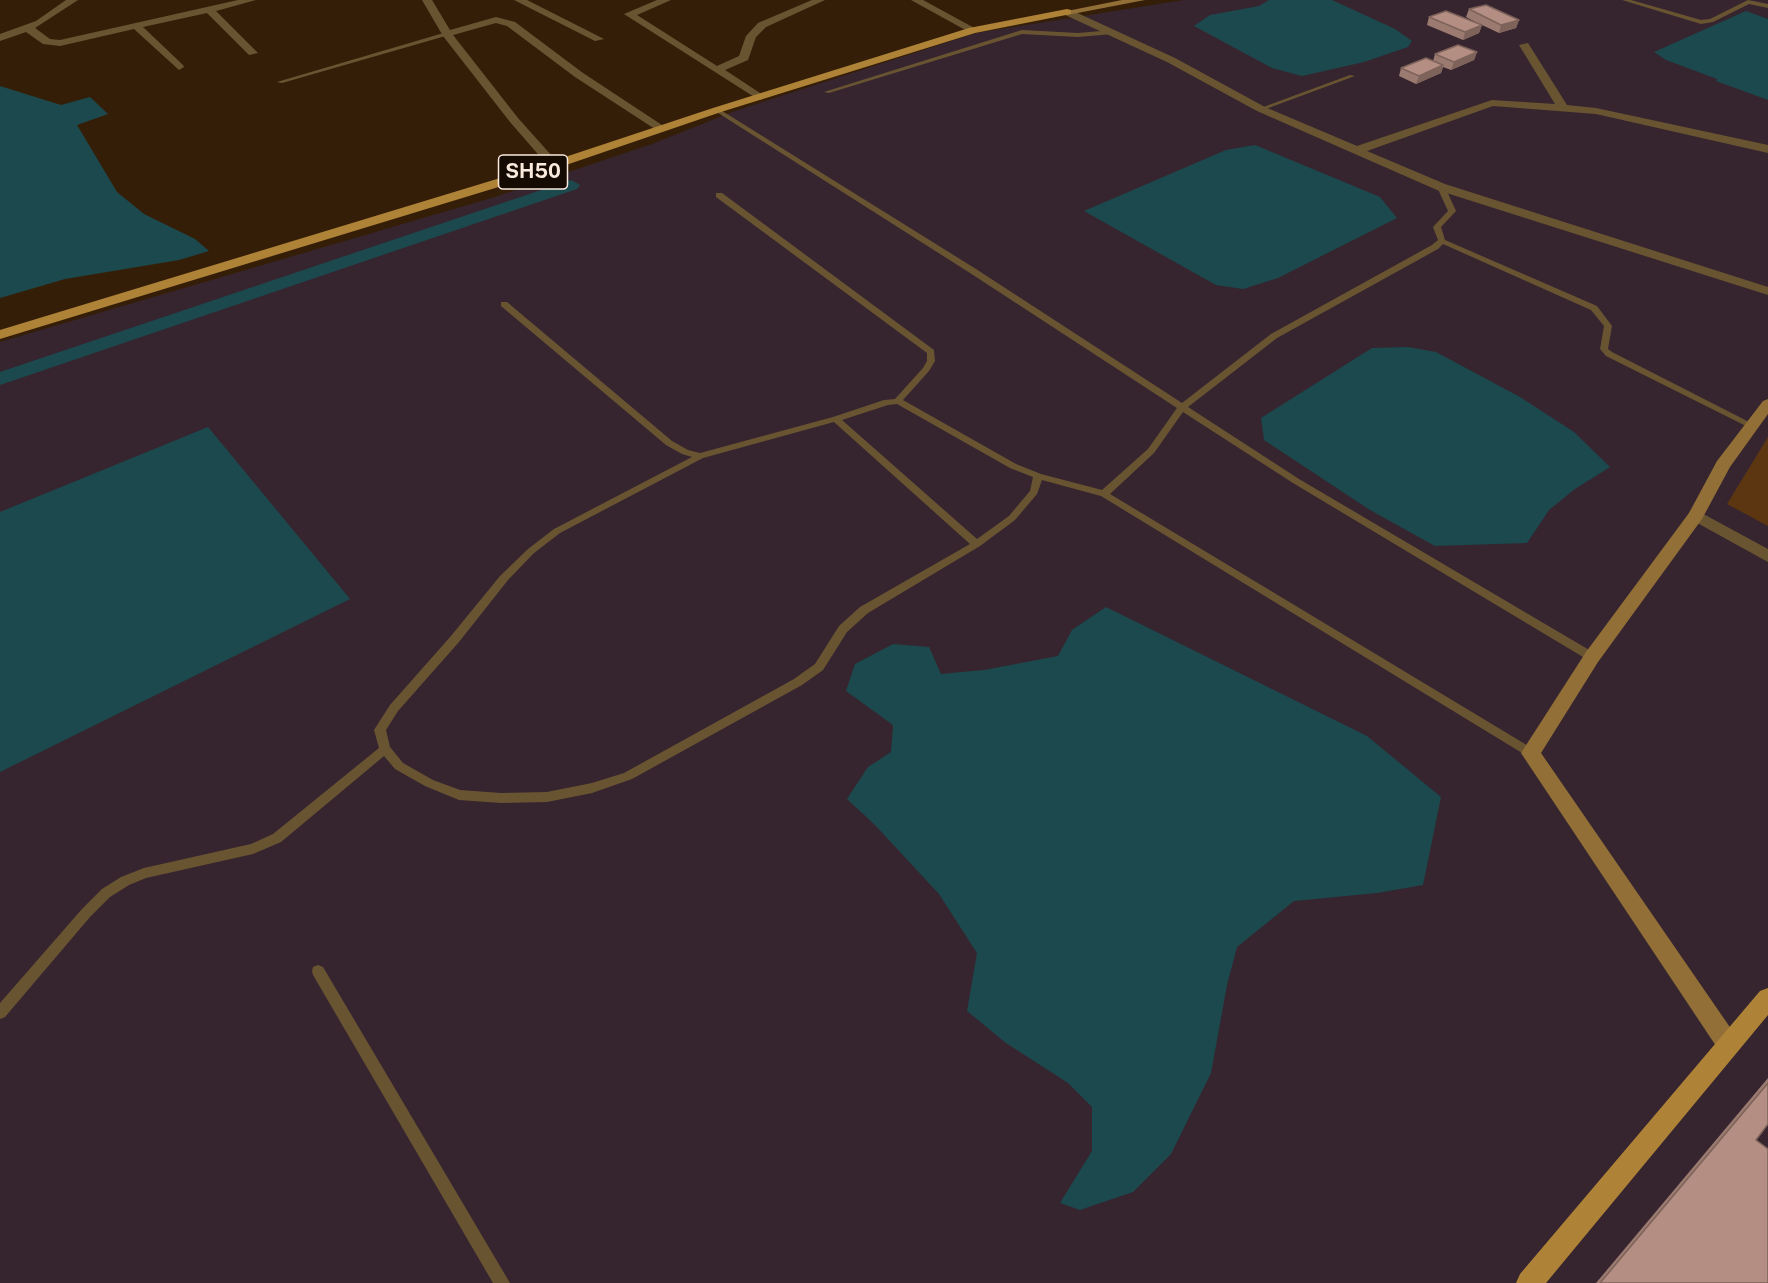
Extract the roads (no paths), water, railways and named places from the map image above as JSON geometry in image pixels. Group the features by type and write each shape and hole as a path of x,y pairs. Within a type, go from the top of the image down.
{"main road":[{"path":"1053,4 1067,12"},
{"name":"SH50","path":"0,335 554,165 717,110 973,30 1067,12"},
{"path":"1529,1283 1768,998"}],"street":[{"path":"0,38 28,28 73,0"},
{"path":"28,28 43,40 53,44 251,0"},
{"path":"427,0 447,34 514,120 554,165"},
{"path":"519,0 599,39"},
{"path":"666,0 630,14 759,97"},
{"path":"716,70 744,57 751,36 762,26 820,0"},
{"path":"916,0 973,30"},
{"path":"1067,12 1140,0"},
{"path":"210,10 254,52"},
{"path":"1067,12 1113,32 1262,109 1441,187 1768,291"},
{"path":"447,34 496,20 511,24 579,75 662,129"},
{"path":"137,27 179,67"},
{"path":"1524,45 1562,107"},
{"path":"1357,150 1479,105 1492,103 1562,107 1615,114 1768,149"},
{"path":"1728,1044 1531,753 1592,657 1696,515 1723,465 1768,404"},
{"path":"1696,515 1768,556"}],"lane":[{"path":"1625,0 1701,22 1711,21 1748,2 1768,6"},
{"path":"826,92 1022,32 1078,35 1113,32"},
{"path":"279,82 447,34"},
{"path":"1262,109 1352,76"},
{"path":"717,110 1296,481 1592,657"},
{"path":"1441,187 1452,211 1437,227 1442,241 1594,308 1608,326 1604,349 1609,354 1753,426"},
{"path":"719,195 931,352 931,361 926,369 898,401"},
{"path":"1104,494 1151,451 1182,407 1274,336 1442,241"},
{"path":"504,304 669,443 685,452 700,456"},
{"path":"1038,476 1034,492 1012,518 977,544 864,610 843,629 819,667 798,682 628,776 547,797 501,798 459,795 429,783 399,766 385,749 380,730 394,708 455,639 504,578 531,550 583,516 700,456 836,419 887,402 898,401 1012,466 1038,476 1104,494 1531,753"},
{"path":"836,419 977,544"},
{"path":"0,1013 86,913 115,887 144,873 231,855 253,849 277,838 385,749"},
{"path":"318,971 502,1283"}],"water":[{"path":"1269,0 1332,0 1395,29 1412,41 1408,47 1364,62 1302,76 1272,68 1194,26 1210,15 1259,6"},
{"path":"1746,11 1768,19 1768,100 1666,60 1654,52"},
{"path":"0,86 61,105 90,97 108,114 77,125 117,192 144,214 195,239 209,251 179,260 65,279 0,298"},
{"path":"1255,145 1380,197 1397,218 1278,278 1243,289 1216,285 1084,211 1226,150"},
{"path":"1408,347 1436,352 1520,397 1574,432 1610,467 1575,489 1549,510 1527,543 1435,546 1370,510 1264,440 1261,418 1372,348"},
{"path":"208,427 350,599 0,772 0,512"},
{"path":"1106,607 1367,736 1441,797 1423,885 1377,893 1294,901 1237,947 1227,985 1211,1073 1171,1154 1133,1192 1080,1210 1060,1203 1092,1151 1092,1107 1068,1083 1006,1043 967,1011 977,953 939,894 875,825 847,799 868,767 891,752 893,725 846,691 855,664 893,644 929,647 941,674 984,670 1058,656 1072,630"}],"waterway":[{"path":"0,379 571,185"}]}
